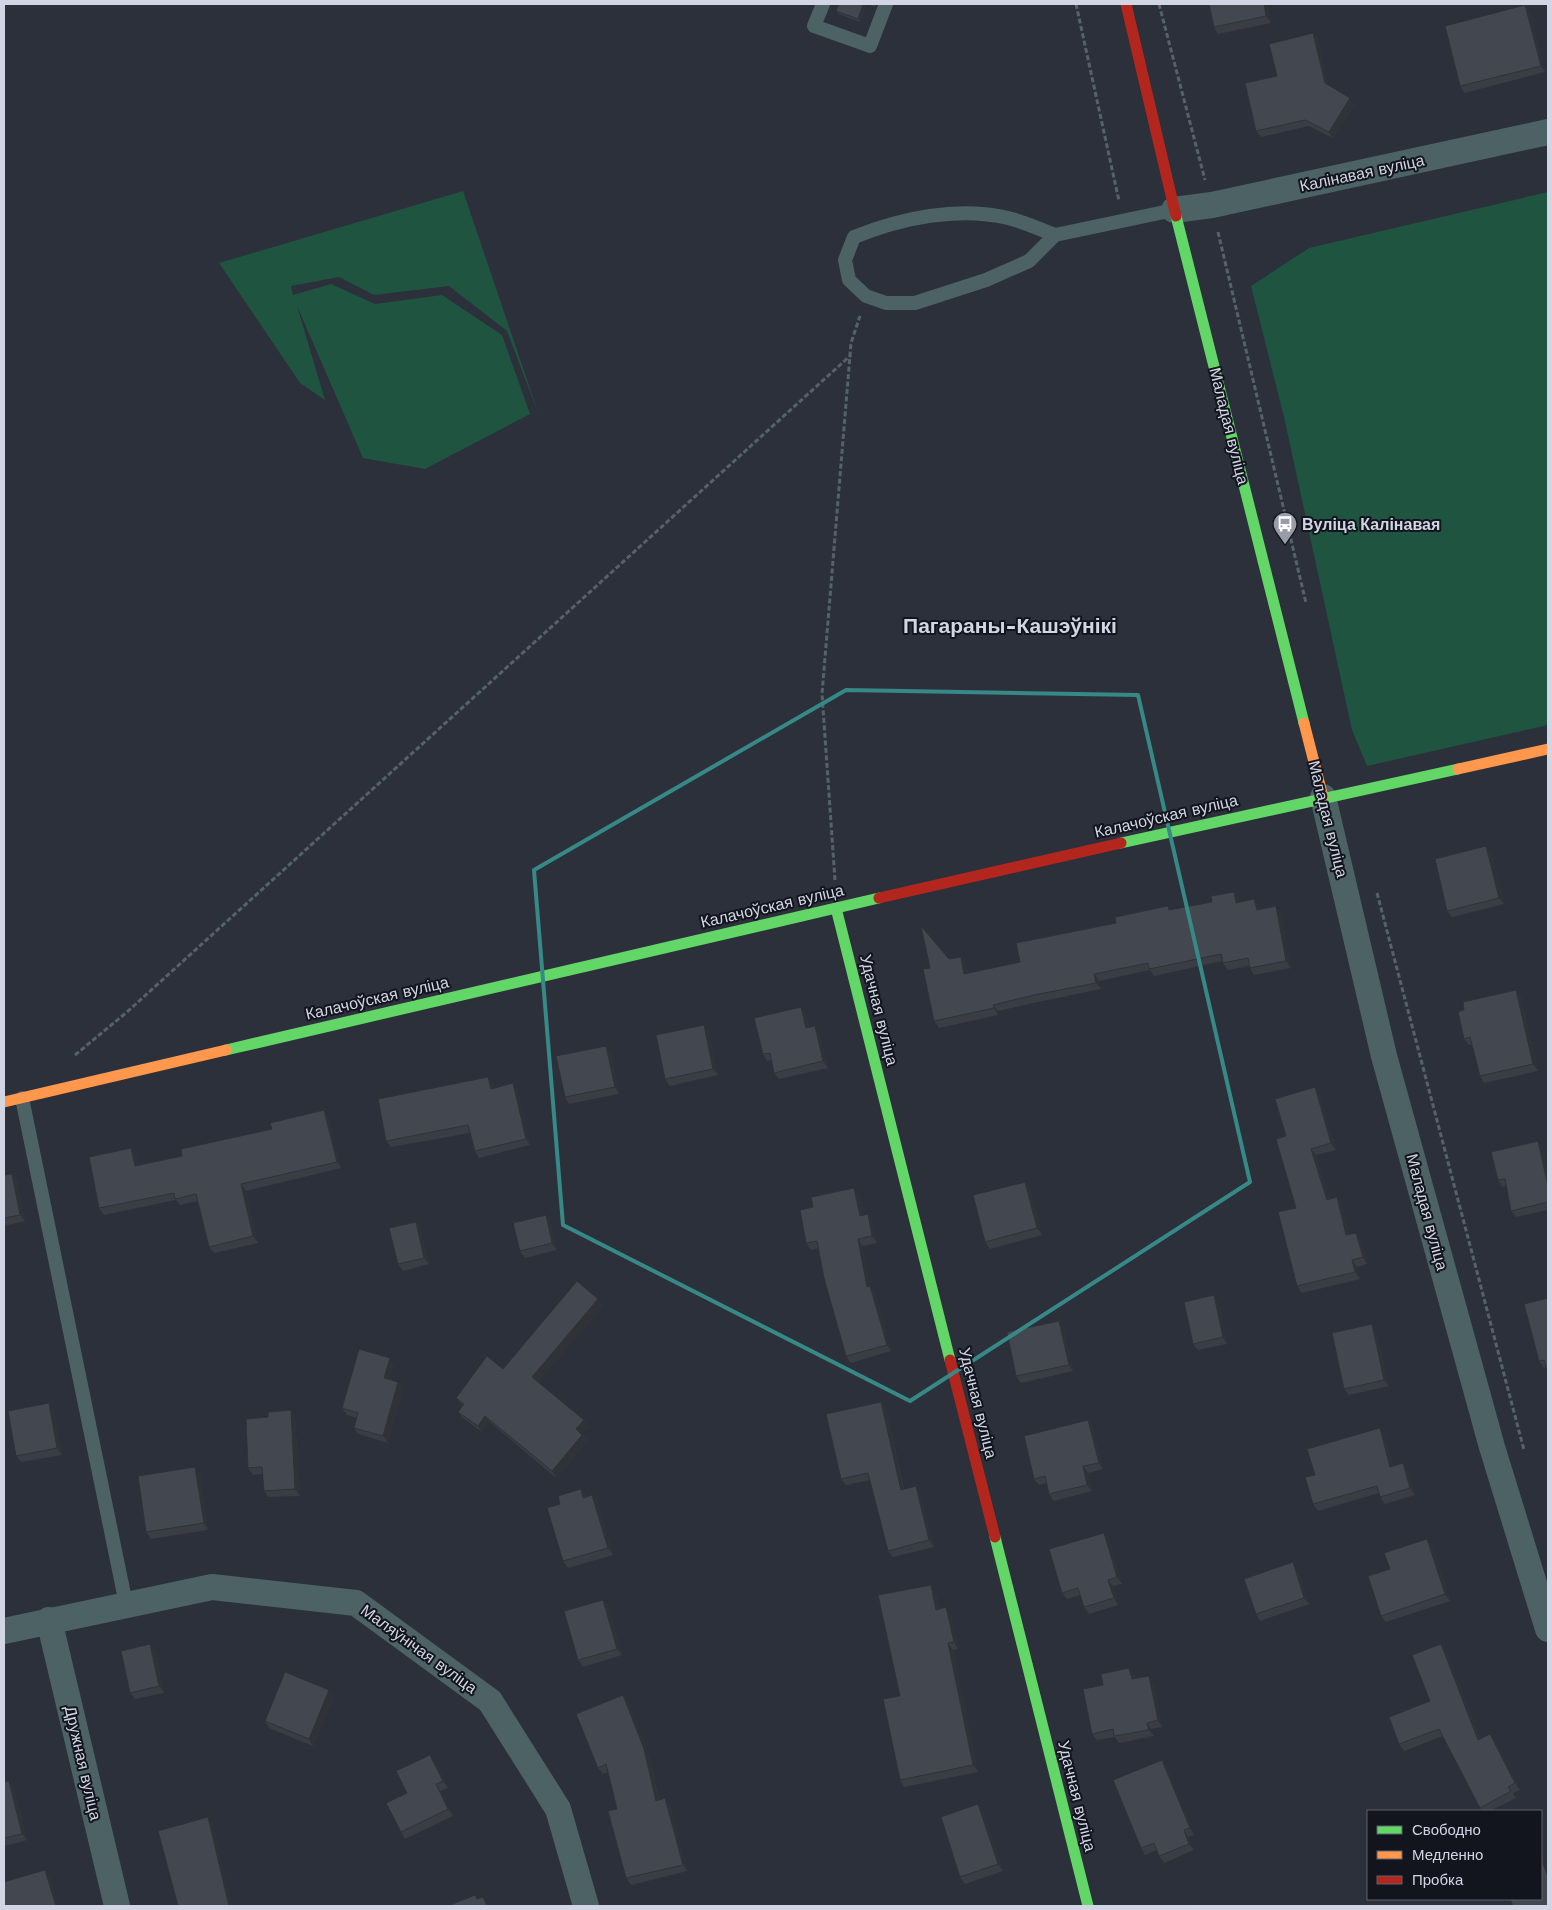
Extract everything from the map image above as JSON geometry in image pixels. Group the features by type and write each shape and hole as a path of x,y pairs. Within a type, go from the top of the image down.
{"street":[{"name":"Маладая вуліца","path":"1126,4 1174,210 1323,797 1384,1056 1492,1448 1548,1629"},
{"name":"Калінавая вуліца","path":"1174,210 1212,205 1548,132"},
{"name":"Калачоўская вуліца","path":"4,1102 836,908 1323,797 1548,749"},
{"name":"Удачная вуліца","path":"836,908 1088,1906"},
{"name":"Маляўнічая вуліца","path":"4,1631 212,1587 356,1603 490,1700 558,1809 586,1906"},
{"name":"Дружная вуліца","path":"49,1620 117,1906"}],"lane":[{"path":"822,4 814,26 870,46 886,4"},
{"path":"1055,235 1029,260 986,280 945,295 915,303 886,303 866,296 850,280 845,260 854,236 875,228 921,217 967,214 1007,218 1055,235 1174,210"},
{"path":"22,1098 126,1604"}],"path":[{"path":"1076,4 1124,221"},
{"path":"836,908 822,694 852,343 866,296"},
{"path":"67,1061 127,1012 851,355"}],"highlighted area":[{"path":"846,690 1138,695 1250,1182 910,1401 563,1225 534,870"}],"green space":[{"path":"463,191 539,415 507,331 449,286 374,295 339,277 291,286 293,295 331,284 375,304 442,295 502,335 530,414 425,469 363,458 297,306 325,400 300,383 219,263"},
{"path":"1548,192 1548,725 1367,766 1352,730 1284,417 1251,286 1309,248"}],"building":[{"path":"839,4 863,4 858,19 836,11"},
{"path":"1209,4 1264,4 1266,16 1214,27"},
{"path":"1525,5 1541,66 1460,86 1445,26"},
{"path":"1313,33 1325,83 1350,98 1329,132 1305,120 1256,131 1245,83 1277,76 1269,44"},
{"path":"1486,846 1499,898 1447,911 1435,859"},
{"path":"1234,892 1236,903 1254,899 1257,910 1276,906 1286,961 1250,968 1248,958 1223,963 1221,954 1149,969 1148,963 1094,974 1096,983 1034,995 993,1005 994,1008 934,1021 923,969 930,968 921,926 949,959 961,957 964,974 1020,962 1016,943 1116,923 1115,917 1168,906 1169,910 1212,902 1211,896"},
{"path":"1516,990 1533,1064 1480,1076 1470,1037 1464,1039 1458,1012 1464,1010 1463,1002"},
{"path":"801,1007 806,1028 815,1026 823,1061 774,1073 770,1053 763,1054 754,1018"},
{"path":"704,1025 713,1069 665,1079 656,1035"},
{"path":"606,1046 615,1087 565,1097 556,1056"},
{"path":"488,1077 491,1089 513,1083 526,1139 475,1151 468,1125 386,1141 378,1099"},
{"path":"1315,1087 1331,1143 1311,1149 1327,1200 1337,1197 1346,1235 1356,1233 1363,1257 1352,1260 1355,1272 1297,1286 1278,1212 1296,1208 1276,1139 1286,1136 1275,1099"},
{"path":"324,1110 337,1162 241,1184 253,1236 209,1247 196,1194 175,1199 174,1193 99,1208 89,1157 131,1148 135,1166 182,1156 181,1149 272,1129 270,1123"},
{"path":"1538,1141 1548,1186 1548,1202 1511,1211 1505,1179 1498,1180 1491,1152"},
{"path":"12,1174 20,1215 4,1218 4,1175"},
{"path":"1025,1182 1037,1228 985,1242 973,1195"},
{"path":"854,1188 860,1216 868,1214 872,1236 858,1239 867,1287 870,1286 887,1345 846,1356 824,1278 817,1241 806,1243 800,1210 813,1207 811,1197"},
{"path":"546,1215 552,1243 520,1251 513,1223"},
{"path":"416,1222 424,1258 398,1264 389,1228"},
{"path":"577,1281 598,1299 532,1377 584,1420 576,1429 582,1435 552,1471 485,1416 478,1426 458,1412 464,1404 456,1398 487,1356 503,1369"},
{"path":"1214,1295 1223,1337 1193,1344 1184,1302"},
{"path":"1548,1298 1548,1375 1544,1360 1539,1361 1524,1304"},
{"path":"1059,1321 1069,1365 1016,1376 1007,1332"},
{"path":"1372,1324 1384,1380 1344,1389 1332,1333"},
{"path":"359,1349 390,1358 384,1378 398,1382 383,1436 354,1428 358,1413 342,1408"},
{"path":"881,1402 901,1490 916,1486 929,1540 888,1551 868,1473 841,1479 826,1414"},
{"path":"49,1403 57,1448 16,1456 8,1411"},
{"path":"291,1410 295,1489 264,1491 262,1467 248,1468 246,1419 268,1417 268,1412"},
{"path":"1088,1420 1099,1463 1083,1466 1087,1485 1049,1494 1045,1476 1034,1479 1024,1436"},
{"path":"1380,1428 1390,1467 1403,1463 1410,1488 1380,1497 1377,1486 1313,1504 1305,1477 1315,1475 1307,1449"},
{"path":"195,1467 204,1523 146,1532 138,1476"},
{"path":"581,1489 583,1498 592,1495 608,1548 563,1561 547,1508 560,1504 558,1496"},
{"path":"1104,1533 1117,1577 1108,1580 1114,1598 1084,1607 1078,1588 1062,1593 1049,1549"},
{"path":"1427,1539 1445,1594 1381,1616 1368,1576 1390,1569 1384,1553"},
{"path":"1293,1562 1304,1598 1256,1614 1244,1579"},
{"path":"931,1585 936,1610 946,1607 954,1642 948,1643 973,1765 900,1780 883,1699 900,1696 878,1595"},
{"path":"603,1600 617,1649 578,1660 564,1611"},
{"path":"150,1644 159,1686 130,1693 121,1651"},
{"path":"1441,1644 1478,1740 1490,1734 1515,1783 1508,1787 1511,1791 1480,1808 1439,1729 1399,1744 1389,1717 1430,1701 1412,1655"},
{"path":"1129,1668 1132,1679 1149,1676 1158,1720 1147,1723 1149,1730 1114,1736 1113,1729 1092,1734 1083,1689 1103,1685 1101,1674"},
{"path":"285,1672 329,1690 309,1739 265,1721"},
{"path":"623,1695 644,1749 656,1801 665,1798 683,1865 626,1878 608,1811 617,1809 606,1764 598,1768 576,1714"},
{"path":"430,1755 443,1781 436,1784 448,1809 401,1832 386,1803 407,1793 396,1771"},
{"path":"1162,1760 1190,1828 1184,1830 1189,1844 1159,1856 1154,1843 1141,1848 1113,1780"},
{"path":"9,1781 22,1834 4,1838 4,1782"},
{"path":"978,1804 998,1864 960,1877 941,1817"},
{"path":"208,1817 229,1906 178,1906 158,1831"},
{"path":"1542,1861 1548,1876 1548,1906 1513,1906 1510,1900 1542,1900"},
{"path":"45,1870 56,1906 4,1906 4,1882"},
{"path":"475,1895 477,1899 483,1897 487,1906 448,1906"}],"traffic: fast":[{"path":"1176,216 1304,723"},
{"path":"1121,843 1458,769"},
{"path":"226,1050 879,898"},
{"path":"836,908 950,1360"},
{"path":"995,1537 1088,1906"}],"traffic: slow":[{"path":"1304,723 1323,797"},
{"path":"1458,769 1548,749"},
{"path":"4,1102 226,1050"}],"traffic: jam":[{"path":"1126,4 1176,216"},
{"path":"879,898 1121,843"},
{"path":"950,1360 995,1537"}],"place":[{"name":"Вуліца Калінавая","path":"1285,545"}],"district":[{"name":"Пагараны-Кашэўнікі","path":"1010,625"}]}
